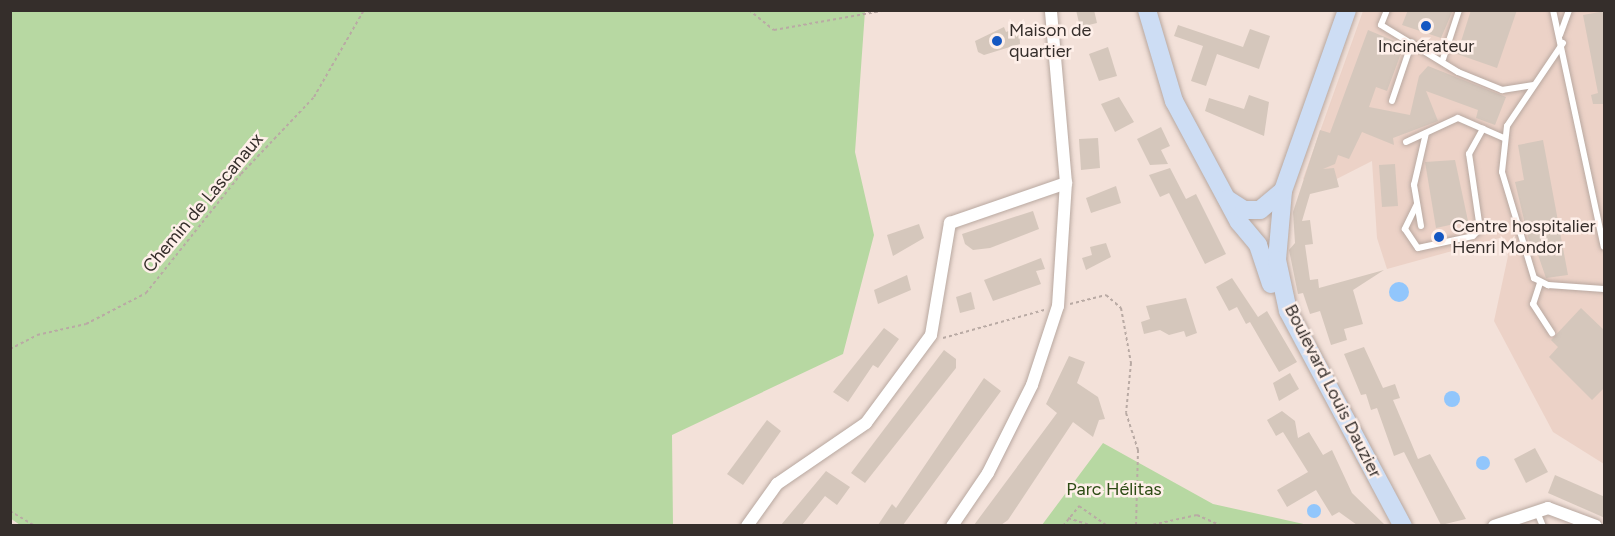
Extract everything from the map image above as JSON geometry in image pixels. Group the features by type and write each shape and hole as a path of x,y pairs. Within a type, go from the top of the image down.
{"main road":[{"path":"1147,10 1171,92 1227,199 1258,245 1288,311"},
{"name":"Boulevard Louis Dauzier","path":"1347,10 1283,191 1277,260 1288,311 1403,525"},
{"path":"1227,199 1250,212 1269,206 1283,191"}],"street":[{"path":"952,525 988,473 1032,385 1058,306 1066,183 1051,10"},
{"path":"747,525 777,484 866,423 931,335 950,224 1066,183"},
{"path":"1494,525 1536,508 1560,510 1596,525"}],"lane":[{"path":"1387,10 1381,25 1443,59 1458,72 1502,90 1534,84"},
{"path":"1443,59 1459,10"},
{"path":"1553,10 1563,43 1605,247"},
{"path":"1560,36 1569,10"},
{"path":"1392,102 1412,42"},
{"path":"1563,43 1534,84 1504,138 1502,172 1528,268 1540,283 1605,289"},
{"path":"1406,142 1458,118 1504,138"},
{"path":"1417,204 1405,229 1418,248 1473,236 1480,229 1469,153 1483,129"},
{"path":"1421,226 1417,204 1416,162 1426,133"},
{"path":"1540,283 1533,304 1551,333"},
{"path":"1536,508 1543,525"}],"path":[{"name":"Chemin de Lascanaux","path":"10,349 37,335 86,324 146,293 242,174 314,97 364,10"},
{"path":"749,10 774,30 887,10"},
{"path":"931,335 946,338 1058,306 1106,295 1121,308 1131,363 1126,413 1138,450 1136,525"},
{"path":"1063,525 1079,506 1108,525"},
{"path":"10,511 35,525"},
{"path":"1147,525 1197,515 1222,525"},
{"path":"1068,519 1092,525"}],"shaded area":[{"name":"Centre hospitalier Henri Mondor","path":"1363,11 1604,11 1604,464 1553,432 1494,321 1508,256 1503,237 1387,269 1377,238 1372,161 1315,190 1303,179"}],"green space":[{"path":"10,11 865,11 855,152 874,235 843,354 672,435 673,525 20,525 10,518"},
{"name":"Parc Hélitas","path":"1103,443 1213,504 1308,525 1042,525"}],"water":[{"path":"1399,282 1406,285 1409,292 1406,299 1399,302 1392,299 1389,292 1392,285"},
{"path":"1452,391 1458,393 1460,399 1458,405 1452,407 1446,405 1444,399 1446,393"},
{"path":"1480,456 1486,456 1490,463 1486,470 1480,470 1476,466 1476,460"},
{"path":"1311,504 1317,504 1321,511 1317,518 1311,518 1307,514 1307,508"}],"building":[{"path":"1076,10 1094,10 1097,23 1080,27"},
{"name":"Incinérateur","path":"1408,10 1453,10 1441,38 1402,25"},
{"path":"1471,10 1517,10 1497,68 1457,54"},
{"path":"1605,11 1605,104 1593,104 1591,95 1598,93 1583,15"},
{"path":"1178,25 1243,47 1250,29 1270,36 1259,69 1217,54 1206,86 1191,81 1203,46 1174,36"},
{"name":"Maison de quartier","path":"1004,27 1006,32 1019,27 1020,44 984,55 978,52 975,41"},
{"path":"1368,30 1404,45 1387,91 1376,87 1369,107 1410,115 1419,76 1428,66 1506,97 1495,125 1476,118 1478,110 1426,91 1438,121 1393,138 1394,145 1362,132 1349,159 1338,155 1335,164 1323,169 1334,168 1339,187 1310,194 1302,221 1310,220 1313,244 1305,245 1310,280 1318,279 1319,288 1384,270 1353,290 1363,324 1344,329 1347,340 1331,345 1320,311 1310,314 1303,293 1298,294 1289,250 1295,243 1293,212 1320,130 1330,133"},
{"path":"1108,47 1117,76 1099,81 1089,54"},
{"path":"1249,95 1269,102 1264,136 1205,111 1209,98 1244,109"},
{"path":"1119,97 1134,122 1115,132 1101,104"},
{"path":"1161,127 1170,146 1161,150 1168,164 1150,165 1137,139"},
{"path":"1098,138 1100,168 1081,170 1079,139"},
{"path":"1543,140 1568,275 1546,278 1537,252 1532,253 1515,182 1524,180 1518,145"},
{"path":"1455,160 1468,221 1436,228 1425,162"},
{"path":"1395,164 1398,206 1382,207 1379,165"},
{"path":"1170,168 1186,199 1196,194 1226,254 1205,264 1169,193 1160,197 1149,175"},
{"path":"1116,186 1121,203 1091,213 1086,198"},
{"path":"1033,211 1039,229 990,248 973,250 965,244 962,234"},
{"path":"919,224 924,238 893,256 887,235"},
{"path":"1106,243 1111,257 1086,270 1082,258 1092,255 1090,247"},
{"path":"1041,258 1045,269 1036,271 1041,284 993,301 984,280"},
{"path":"907,275 911,290 878,304 874,290"},
{"path":"1232,278 1258,317 1267,311 1297,362 1279,372 1250,322 1246,324 1237,307 1229,311 1216,287"},
{"path":"971,292 975,309 960,313 956,297"},
{"path":"1186,298 1197,333 1186,337 1184,331 1169,335 1160,330 1144,334 1141,322 1150,319 1146,306"},
{"path":"1581,308 1605,331 1605,387 1592,400 1549,357 1558,347 1551,340"},
{"path":"884,328 899,339 878,368 873,365 848,402 833,392"},
{"path":"1364,347 1383,388 1395,384 1400,398 1393,400 1418,459 1430,454 1466,519 1441,525 1404,452 1394,456 1377,408 1371,410 1366,394 1361,395 1344,354"},
{"path":"944,350 956,359 956,368 865,483 851,473"},
{"path":"1069,356 1085,362 1077,383 1098,397 1105,419 1099,420 1093,437 1073,422 1008,520 1001,525 974,525 1057,413 1046,404"},
{"path":"1290,373 1299,389 1279,401 1273,383"},
{"path":"984,378 1001,391 903,525 878,525 892,504 896,508"},
{"path":"1282,411 1295,421 1298,438 1309,432 1323,455 1332,450 1352,493 1385,525 1357,525 1339,512 1332,516 1316,490 1287,507 1277,490 1308,472 1283,432 1276,436 1267,420"},
{"path":"767,420 781,431 743,485 727,474"},
{"path":"1535,448 1548,472 1526,483 1514,459"},
{"path":"826,471 850,487 837,505 825,496 802,525 781,525"},
{"path":"1555,475 1605,497 1605,518 1548,493"}],"place":[{"name":"Incinérateur","path":"1426,26"},
{"name":"Maison de quartier","path":"997,41"},
{"name":"Centre hospitalier Henri Mondor","path":"1439,237"}]}
